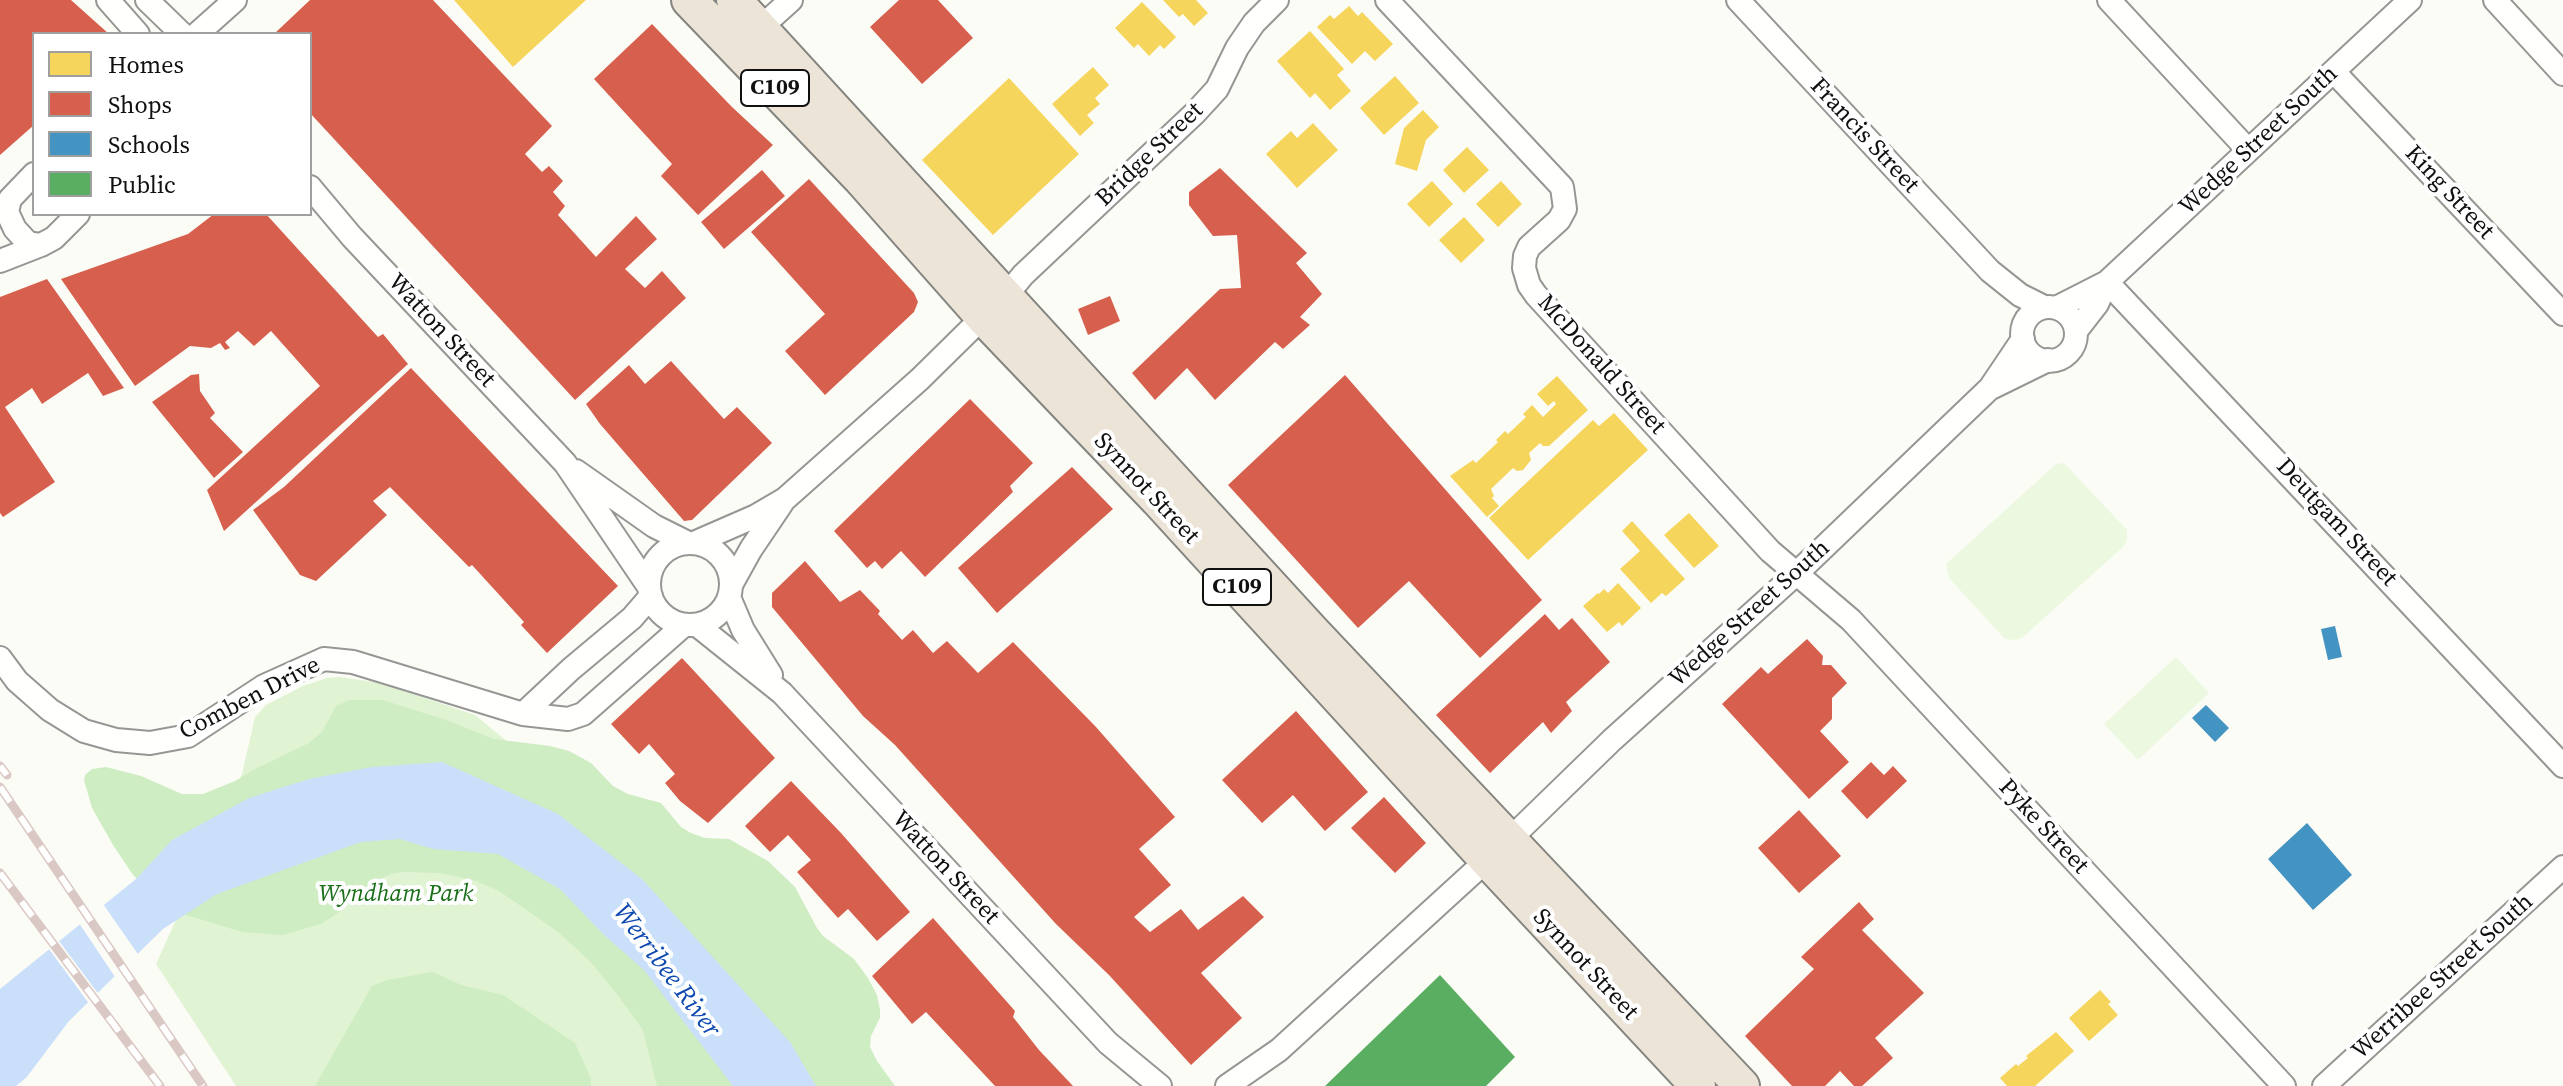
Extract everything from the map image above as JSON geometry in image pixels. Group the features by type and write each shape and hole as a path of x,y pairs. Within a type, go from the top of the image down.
{"highway":[{"name":"Synnot Street","path":"689,0 753,43"},
{"name":"Synnot Street","path":"734,0 753,43 860,178 994,307 1499,850 1689,1061 1742,1086"}],"street":[{"path":"108,0 136,32"},
{"path":"147,0 180,32"},
{"path":"199,32 235,0"},
{"path":"753,43 791,0"},
{"name":"Bridge Street","path":"691,543 756,516 785,499 920,379 1023,275 1195,113 1217,89 1237,48 1254,23 1277,0"},
{"name":"McDonald Street","path":"1387,0 1562,187 1565,209 1559,220 1529,247 1525,256 1524,268 1529,285 1770,551 1797,573"},
{"name":"Francis Street","path":"1738,0 1990,271 2020,295 2050,307"},
{"path":"2109,0 2248,150"},
{"name":"Wedge Street South","path":"2050,307 2107,282 2410,0"},
{"path":"2495,0 2563,74"},
{"name":"King Street","path":"2334,72 2563,314"},
{"path":"32,176 10,199 4,214 28,243 41,245"},
{"name":"Watton Street","path":"312,192 565,463 650,592"},
{"path":"0,261 54,238 76,216"},
{"name":"Francis Street","path":"1990,271 2017,312 2023,333"},
{"name":"Wedge Street South","path":"2076,331 2097,304 2107,282"},
{"name":"Deutgam Street","path":"2107,282 2563,766"},
{"path":"2050,307 2068,315 2076,331 2068,352 2056,360 2032,354 2023,333 2033,312 2050,307"},
{"name":"Wedge Street South","path":"1227,1086 1279,1050 1499,850 1612,740 1797,573 1989,389 2023,333"},
{"name":"Wedge Street South","path":"1989,389 2048,360"},
{"name":"Watton Street","path":"565,463 654,526 691,543"},
{"name":"Bridge Street","path":"730,591 751,549 785,499"},
{"path":"691,543 706,546 725,562 730,591 717,616 690,625 663,615 650,592 650,574 664,552 691,543"},
{"name":"Pyke Street","path":"1797,573 1851,620 2284,1086"},
{"name":"Watton Street","path":"730,591 743,630 782,693"},
{"path":"523,714 632,618 650,592"},
{"name":"Watton Street","path":"690,625 782,693 1108,1043 1160,1086"},
{"name":"Comben Drive","path":"0,658 17,681 50,710 84,731 116,740 150,743 188,736 264,686 324,659 353,662 523,714 561,719 583,714 690,625"},
{"name":"Werribee Street South","path":"2324,1086 2563,867"},
{"name":"Watton Street","path":"1108,1043 1135,1086"},
{"name":"Wedge Street South","path":"1252,1086 1279,1050"}],"green space":[{"path":"2064,463 2127,530 2127,539 2124,546 2023,637 2005,639 1949,578 1946,564 2056,464"},
{"path":"2176,657 2209,693 2138,760 2104,724"},
{"name":"Wyndham Park","path":"340,677 381,683 475,715 530,760 889,1086 236,1086 156,964 242,774 255,717 266,705 303,686"},
{"path":"349,700 383,700 494,739 569,751 591,763 613,786 628,794 661,803 681,827 691,833 705,838 729,839 768,861 795,887 823,936 854,959 868,978 880,1009 870,1047 895,1086 657,1086 643,1030 617,994 590,961 557,931 499,891 476,881 440,873 390,874 352,896 339,912 321,924 283,935 242,932 183,914 149,890 133,875 92,808 84,780 92,769 106,767 141,776 182,794 203,794 309,743 322,732 336,706"},
{"path":"433,972 461,985 503,995 575,1043 591,1079 591,1086 315,1086 372,986 387,980"}],"water":[{"name":"Werribee River","path":"442,762 558,814 642,879 790,1042 816,1086 733,1086 644,970 604,935 560,889 498,854 433,849 400,839 361,842 217,894 163,929 69,1021 26,1078 16,1086 0,1086 0,989 136,879 172,840 249,798 309,779 372,767"}],"pier":[{"path":"101,901 140,957 117,980 77,920"},
{"path":"56,937 100,996 90,1005 46,945"}],"building: Homes":[{"path":"454,0 586,0 513,67"},
{"path":"1163,0 1196,0 1208,13 1194,26 1183,14 1179,17"},
{"path":"1142,2 1176,37 1164,49 1160,45 1149,56 1138,44 1134,48 1115,28"},
{"path":"1349,6 1358,16 1362,12 1393,44 1375,61 1365,51 1352,64 1317,27 1330,15 1334,19"},
{"path":"1310,31 1344,69 1337,75 1351,91 1330,110 1315,93 1310,98 1277,61"},
{"path":"1093,67 1109,85 1095,98 1100,104 1087,115 1094,123 1080,136 1052,104"},
{"path":"1395,76 1419,103 1384,135 1360,108"},
{"path":"1009,78 1079,154 993,235 922,160"},
{"path":"1423,110 1439,127 1426,140 1417,171 1395,164 1404,128"},
{"path":"1313,123 1338,150 1297,188 1266,154 1291,131 1297,138"},
{"path":"1467,147 1489,170 1464,193 1443,170"},
{"path":"1432,181 1453,204 1429,227 1407,204"},
{"path":"1501,181 1522,204 1498,227 1476,204"},
{"path":"1464,217 1485,240 1461,263 1439,240"},
{"path":"1557,376 1588,410 1549,446 1540,443 1529,453 1531,460 1523,470 1513,468 1491,489 1492,498 1499,506 1487,517 1450,476 1473,460 1476,463 1505,431 1508,434 1526,417 1523,414 1532,405 1543,417 1556,404 1554,401 1548,406 1537,394"},
{"path":"1614,413 1648,450 1528,560 1489,518 1593,420 1599,426"},
{"path":"1689,513 1719,546 1694,568 1664,535"},
{"path":"1632,521 1685,579 1666,596 1662,593 1651,603 1620,569 1640,551 1622,531"},
{"path":"1618,583 1641,608 1622,626 1619,622 1607,632 1583,606 1604,589 1608,593"},
{"path":"2100,990 2118,1015 2089,1041 2069,1018"},
{"path":"2056,1032 2074,1051 2035,1086 2007,1086 2000,1078"}],"building: Shops":[{"path":"0,0 71,0 107,32 32,32 32,127 0,155"},
{"path":"310,0 433,0 552,126 525,154 542,172 549,166 563,181 553,192 565,206 558,215 596,257 636,216 657,239 625,269 645,288 662,271 686,298 575,400 312,115 312,32 276,32"},
{"path":"899,0 938,0 973,38 922,84 870,27"},
{"path":"652,24 773,145 698,215 661,176 672,164 594,79"},
{"path":"1220,168 1307,253 1296,263 1322,294 1300,317 1310,325 1283,349 1275,342 1215,400 1187,368 1155,400 1132,373 1220,289 1241,288 1237,235 1213,236 1189,205 1189,192"},
{"path":"762,170 785,196 724,249 701,222"},
{"path":"809,179 914,293 918,302 914,312 825,395 785,351 825,314 751,232"},
{"path":"211,216 268,216 378,337 383,334 408,364 224,531 207,490 320,386 271,331 254,346 238,331 225,342 230,348 225,350 220,343 211,348 190,346 135,386 61,279 188,234"},
{"path":"47,279 124,388 103,396 88,373 42,404 32,388 5,407 55,482 3,517 0,513 0,297"},
{"path":"1110,296 1120,321 1088,335 1078,309"},
{"path":"671,361 724,419 737,407 772,443 692,520 684,521 586,404 629,365 645,384"},
{"path":"411,368 618,586 547,653 521,625 524,622 472,565 469,567 390,487 373,501 387,515 316,581 300,575 253,510 284,487"},
{"path":"199,374 200,391 215,413 210,418 243,452 214,478 152,402 191,375"},
{"path":"1345,375 1542,600 1480,658 1409,581 1358,628 1228,485"},
{"path":"970,399 1033,463 1010,486 1013,492 925,577 901,551 882,569 875,561 867,568 834,531"},
{"path":"1072,467 1113,509 997,613 958,568"},
{"path":"805,561 840,602 860,590 902,640 913,630 933,653 947,641 978,673 1013,642 1096,727 1175,817 1139,849 1171,885 1134,917 1150,932 1181,909 1198,930 1243,896 1264,917 1201,973 1242,1018 1191,1065 1109,975 1056,924 895,745 863,716 772,607 772,593"},
{"path":"1545,614 1559,630 1572,618 1610,662 1566,702 1572,711 1551,733 1543,722 1490,773 1436,715"},
{"path":"1807,639 1823,656 1822,665 1831,665 1847,683 1832,698 1832,719 1820,731 1849,762 1809,799 1722,704 1761,667 1768,674"},
{"path":"682,658 775,758 708,823 680,801 665,783 675,774 649,744 639,754 611,724"},
{"path":"1296,711 1368,792 1325,831 1293,795 1262,823 1222,780"},
{"path":"1871,762 1884,775 1893,766 1907,781 1867,819 1841,791"},
{"path":"791,781 910,912 877,941 848,909 838,918 797,872 811,860 788,835 770,852 745,826"},
{"path":"1384,797 1426,843 1395,873 1351,828"},
{"path":"1799,810 1841,856 1799,893 1758,848"},
{"path":"1859,902 1874,919 1862,930 1924,993 1875,1038 1893,1058 1862,1086 1854,1086 1840,1071 1825,1086 1792,1086 1745,1036 1814,969 1801,957"},
{"path":"933,918 1015,1011 1013,1017 1073,1086 995,1086 926,1012 912,1024 872,976"}],"building: Schools":[{"path":"2335,626 2342,657 2328,660 2321,629"},
{"path":"2206,705 2229,728 2215,742 2192,718"},
{"path":"2307,823 2352,875 2313,910 2268,859"}],"building: Public":[{"path":"1440,975 1515,1057 1486,1086 1325,1086"}],"railway":[{"path":"0,766 7,775"},
{"path":"0,787 203,1086"},
{"path":"0,873 160,1086"}]}
